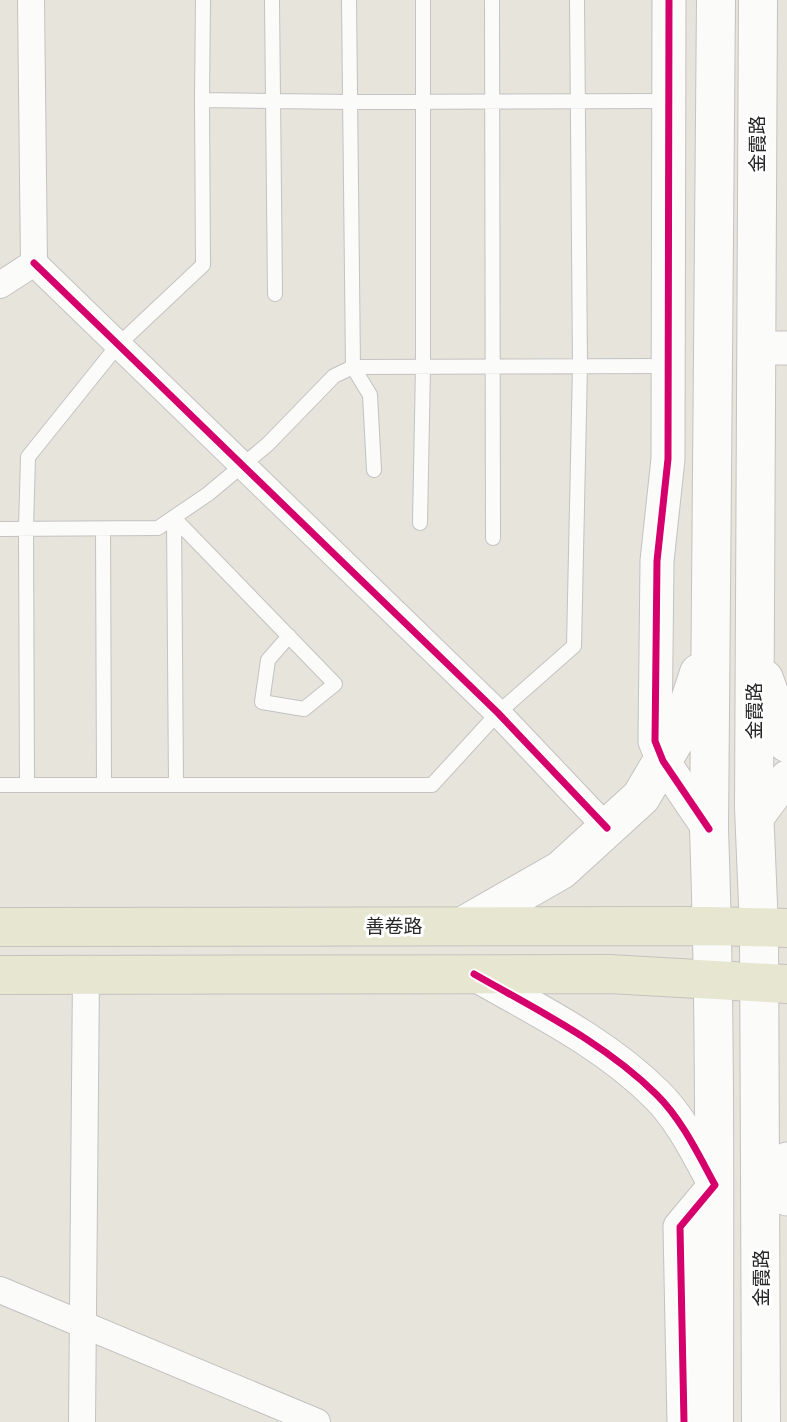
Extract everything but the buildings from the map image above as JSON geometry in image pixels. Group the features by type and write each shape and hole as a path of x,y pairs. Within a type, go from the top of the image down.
{"main road":[{"path":"714,1422 715,1185 709,829 716,0"},
{"name":"金霞路","path":"758,0 771,348 755,654 754,822 773,928 774,1194 761,1422"},
{"path":"463,926 561,870 642,797 680,731 710,638"},
{"path":"755,654 787,743"},
{"name":"善卷路","path":"0,927 773,928"},
{"path":"0,975 609,974 713,978 773,984"}],"street":[{"path":"31,0 34,263 498,713 607,828"},
{"path":"669,0 668,458 657,561 654,741 663,761 709,829"},
{"path":"668,101 715,102"},
{"path":"0,285 34,263"},
{"path":"754,822 787,777"},
{"path":"474,974 575,1032 621,1063 659,1096 687,1135 715,1185 680,1227 684,1422"},
{"path":"82,1422 86,975"},
{"path":"774,1194 787,1158"},
{"path":"0,1290 317,1422"}],"lane":[{"path":"27,785 28,457 118,345 203,265 203,0"},
{"path":"272,0 275,294"},
{"path":"349,0 353,367 370,395 374,470"},
{"path":"421,523 423,0"},
{"path":"492,0 493,538"},
{"path":"0,785 432,785 498,713 574,646 580,366 577,0"},
{"path":"202,100 668,101"},
{"path":"0,529 158,528 208,494 268,444 334,376 353,367 667,366"},
{"path":"174,517 289,636 335,684 304,709 262,702 268,660 289,636"},
{"path":"174,517 176,785"},
{"path":"103,528 104,785"}],"cycle path":[{"path":"669,0 668,459 657,561 655,741 663,761 709,829"},
{"path":"34,263 498,713 607,828"},
{"path":"474,974 570,1028 637,1076 674,1115 715,1185 680,1227 684,1422"}]}
